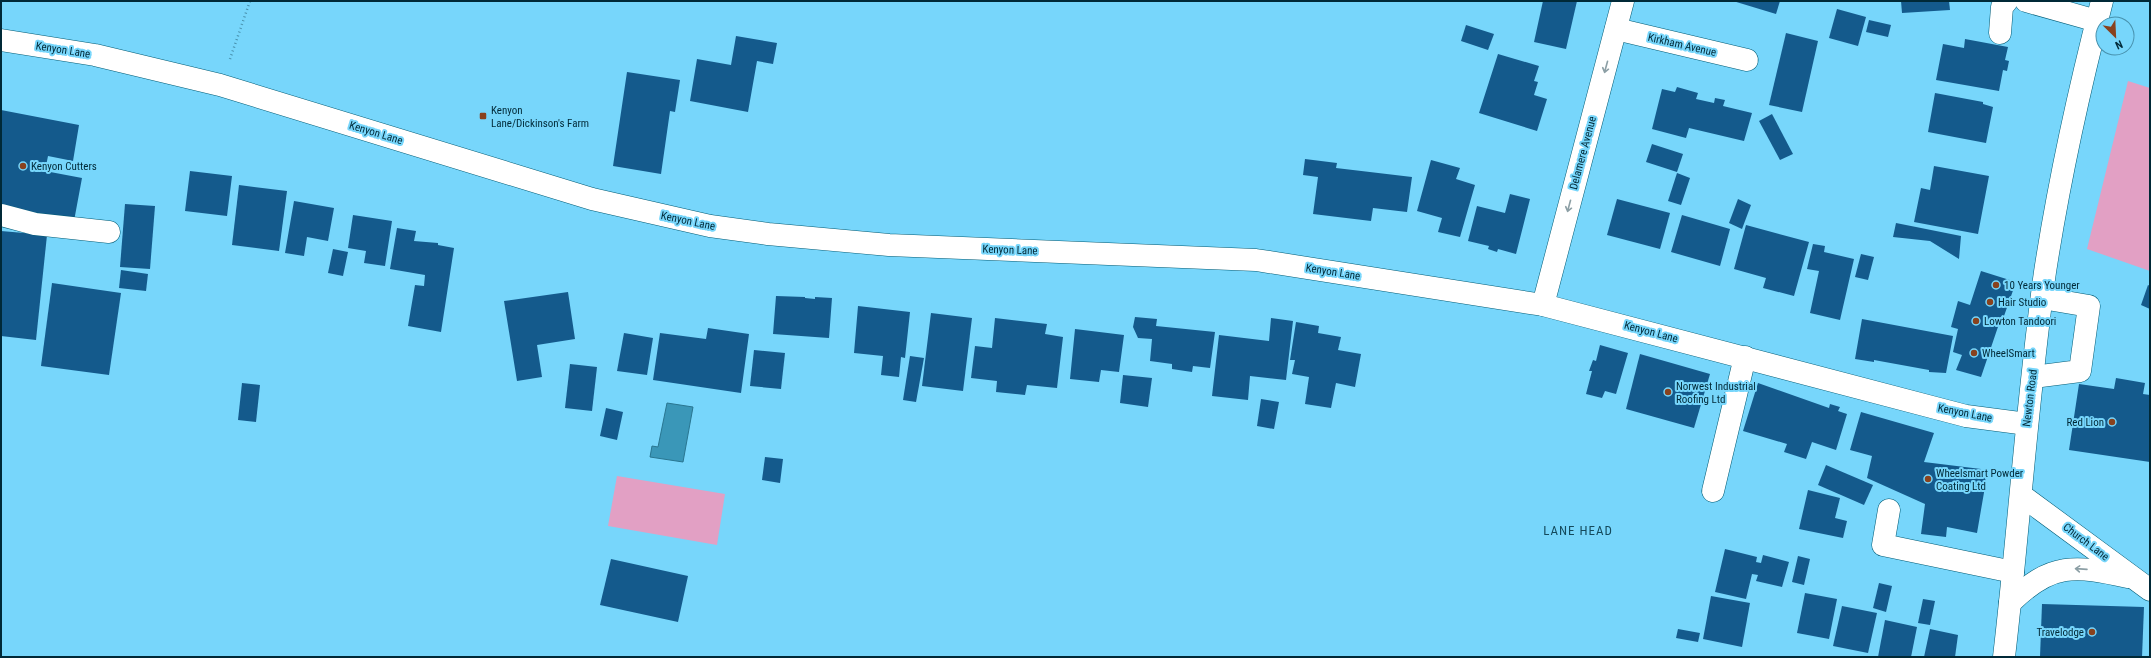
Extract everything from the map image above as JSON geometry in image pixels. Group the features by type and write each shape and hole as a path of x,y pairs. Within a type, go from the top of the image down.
{"main road":[{"name":"Delamere Avenue","path":"1543,305 1623,1"},
{"path":"2000,33 2002,8 2008,1"},
{"path":"2026,1 2099,11"},
{"name":"Newton Road","path":"2004,657 2014,572 2027,424 2042,298 2065,162 2099,11"},
{"name":"Kirkham Avenue","path":"1616,29 1747,60"},
{"name":"Kenyon Lane","path":"1,40 95,55 220,85 592,199 710,226 768,234 889,245 1256,260 1543,305 1966,416 2027,424"},
{"path":"1,215 36,224 109,232"},
{"path":"2033,378 2080,372 2089,306 2042,298"},
{"path":"1713,491 1745,357"},
{"name":"Church Lane","path":"2021,494 2142,584"},
{"path":"1889,510 1883,545 2014,572"},
{"path":"2010,603 2023,590 2039,579 2067,569 2101,571 2142,584"}],"path":[{"path":"220,85 250,1"}],"shaded area":[{"path":"2128,81 2150,88 2150,271 2087,249"},
{"path":"617,476 725,494 717,545 608,526"}],"water":[{"path":"667,403 693,407 683,462 650,457 652,446 658,447"}],"building":[{"path":"1543,1 1577,1 1566,49 1534,42"},
{"path":"1733,1 1780,1 1776,14"},
{"path":"1901,1 1949,1 1950,10 1902,13"},
{"path":"1837,9 1866,17 1858,46 1829,38"},
{"path":"1869,20 1891,25 1888,37 1866,32"},
{"path":"1466,25 1494,34 1488,50 1461,41"},
{"path":"1786,33 1818,41 1802,112 1769,105"},
{"path":"736,36 777,43 773,64 757,61 748,112 690,101 697,59 731,65"},
{"path":"1965,39 2008,47 2005,60 2009,61 2007,71 2003,70 1999,91 1936,80 1943,44 1964,48"},
{"path":"1498,54 1539,66 1534,81 1538,82 1534,95 1547,99 1537,131 1479,113"},
{"path":"627,72 680,80 675,112 670,111 661,174 613,166"},
{"path":"1677,87 1698,93 1696,99 1714,103 1715,98 1725,100 1723,106 1752,113 1744,141 1689,128 1686,138 1652,129 1662,89 1675,92"},
{"path":"1935,93 1983,102 1983,104 1993,107 1986,143 1928,132"},
{"name":"Kenyon Cutters","path":"1,110 79,125 73,161 48,156 45,171 82,178 74,221 1,207"},
{"path":"1772,114 1793,154 1780,160 1759,121"},
{"path":"1652,144 1683,154 1677,172 1646,162"},
{"path":"1305,159 1337,163 1336,168 1412,177 1407,212 1373,208 1371,221 1313,214 1318,177 1303,175"},
{"path":"1431,160 1460,168 1456,179 1475,185 1460,237 1438,232 1442,218 1417,211"},
{"path":"1934,166 1989,176 1978,234 1914,222 1921,188 1930,190"},
{"path":"190,171 232,176 227,216 185,211"},
{"path":"1677,173 1690,178 1681,205 1668,201"},
{"path":"239,185 287,191 279,251 232,245"},
{"path":"1510,194 1530,199 1516,254 1498,249 1497,252 1488,249 1489,246 1468,241 1477,206 1505,213"},
{"path":"1617,199 1670,213 1660,249 1607,235"},
{"path":"1738,199 1751,205 1742,229 1729,223"},
{"path":"294,201 334,208 328,241 307,237 304,256 285,253"},
{"path":"125,204 155,206 150,269 120,267"},
{"path":"353,215 392,221 385,266 364,263 366,251 348,248"},
{"path":"1682,215 1730,229 1720,266 1671,252"},
{"path":"1896,223 1961,236 1959,259 1930,241 1893,237"},
{"path":"1746,225 1809,242 1794,296 1763,288 1766,278 1734,269"},
{"path":"397,228 416,231 414,241 438,243 438,245 454,248 441,332 408,326 415,285 424,286 425,275 390,269"},
{"path":"1,231 47,235 36,340 1,336"},
{"path":"1813,244 1825,246 1824,252 1854,259 1840,320 1810,313 1819,271 1807,269"},
{"path":"333,249 348,252 343,276 328,273"},
{"path":"1861,254 1874,257 1868,280 1855,277"},
{"path":"121,270 148,274 146,291 119,288"},
{"path":"1981,271 2016,282 2004,316 2002,315 1981,377 1956,370 1962,355 1953,352 1958,329 1951,327 1958,301 1970,305"},
{"path":"52,283 121,293 109,375 41,366"},
{"path":"2148,285 2150,286 2150,309 2141,305"},
{"path":"568,292 575,339 537,345 542,377 517,381 504,301"},
{"path":"776,296 805,297 815,299 815,297 832,298 829,338 773,334"},
{"path":"858,306 910,312 905,358 901,357 899,377 881,375 883,356 854,353"},
{"path":"931,313 972,318 963,391 922,386"},
{"path":"1135,317 1157,319 1156,326 1215,332 1210,368 1193,366 1192,372 1172,369 1172,364 1150,361 1152,339 1138,338 1133,327"},
{"path":"995,318 1047,324 1045,334 1063,337 1057,388 1027,385 1025,395 996,392 997,381 971,378 975,346 992,348"},
{"path":"1271,318 1293,321 1286,380 1250,376 1248,400 1212,396 1219,335 1269,341"},
{"path":"1862,319 1953,336 1946,373 1929,372 1929,370 1874,360 1874,362 1855,359"},
{"path":"1296,322 1319,326 1318,333 1341,337 1338,350 1361,354 1355,387 1336,383 1331,408 1305,404 1309,377 1292,374 1295,360 1290,360"},
{"path":"708,328 749,334 741,393 653,380 660,333 706,339"},
{"path":"1075,329 1124,335 1119,372 1101,370 1099,382 1070,379"},
{"path":"624,333 653,338 647,375 617,371"},
{"path":"1600,345 1628,353 1616,394 1605,391 1602,398 1586,394 1592,371 1589,371 1593,360 1596,361"},
{"path":"754,350 785,353 781,389 750,386"},
{"name":"Norwest Industrial Roofing Ltd","path":"1640,354 1710,374 1694,428 1626,409"},
{"path":"910,356 924,358 916,402 903,400"},
{"path":"570,364 597,367 592,411 565,408"},
{"path":"1123,375 1152,378 1148,407 1120,403"},
{"name":"Red Lion","path":"2116,378 2145,383 2143,394 2150,395 2150,462 2069,450 2079,384 2114,389"},
{"path":"242,383 260,385 256,422 238,420"},
{"path":"1758,383 1829,408 1830,404 1840,407 1838,411 1847,414 1836,450 1812,442 1806,459 1784,452 1787,444 1743,431"},
{"path":"1261,399 1279,402 1274,429 1257,426"},
{"path":"606,408 623,412 617,440 600,436"},
{"name":"Wheelsmart Powder Coating Ltd","path":"1861,412 1934,433 1924,462 1981,469 1986,481 1977,533 1947,527 1946,537 1921,534 1925,504 1867,478 1872,456 1850,450"},
{"path":"765,457 783,459 780,483 762,480"},
{"path":"1826,465 1873,485 1864,505 1818,485"},
{"path":"1808,490 1840,498 1835,518 1847,521 1843,538 1799,529"},
{"path":"1725,549 1757,557 1756,562 1761,563 1763,555 1789,562 1782,587 1756,581 1758,575 1752,574 1746,599 1715,592"},
{"path":"1798,556 1810,559 1804,585 1792,582"},
{"path":"611,559 688,576 678,622 600,605"},
{"path":"1879,583 1892,586 1886,612 1873,608"},
{"path":"1805,593 1837,599 1829,639 1797,633"},
{"path":"1711,596 1750,603 1742,647 1703,639"},
{"path":"1923,599 1935,601 1930,625 1918,623"},
{"name":"Travelodge","path":"2042,604 2144,607 2142,657 2040,657"},
{"path":"1842,606 1877,613 1868,653 1833,646"},
{"path":"1885,620 1917,627 1911,657 1878,657"},
{"path":"1678,629 1700,633 1698,642 1676,638"},
{"path":"1930,629 1958,635 1955,657 1924,657"}],"place":[{"name":"Kenyon Lane/Dickinson's Farm","path":"483,116"},
{"name":"Kenyon Cutters","path":"23,166"},
{"name":"10 Years Younger","path":"1996,285"},
{"name":"Hair Studio","path":"1990,302"},
{"name":"Lowton Tandoori","path":"1976,321"},
{"name":"WheelSmart","path":"1974,353"},
{"name":"Norwest Industrial Roofing Ltd","path":"1668,392"},
{"name":"Red Lion","path":"2112,422"},
{"name":"Wheelsmart Powder Coating Ltd","path":"1928,479"},
{"name":"Travelodge","path":"2092,632"}],"district":[{"name":"LANE HEAD","path":"1578,530"}]}
